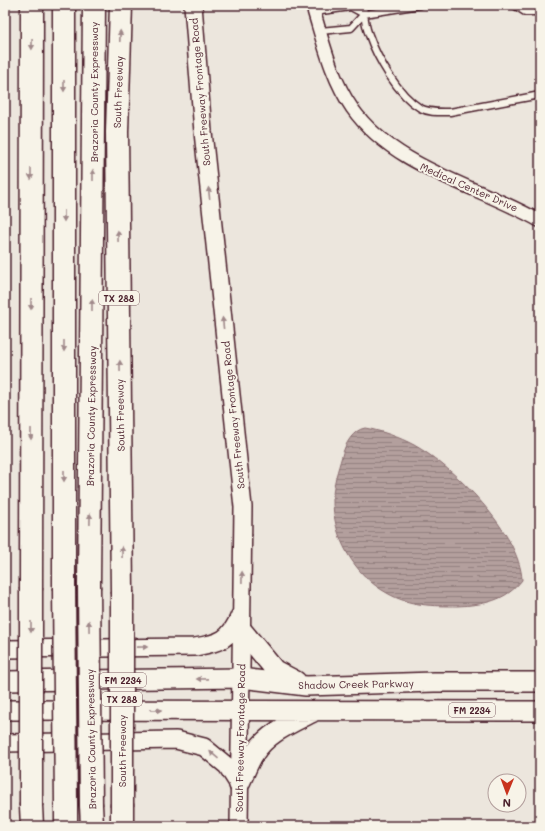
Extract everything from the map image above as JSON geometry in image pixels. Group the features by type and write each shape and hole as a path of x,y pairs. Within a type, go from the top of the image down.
{"highway":[{"path":"31,816 32,5"},
{"path":"64,5 64,588 66,815"},
{"name":"Brazoria County Expressway","path":"92,816 89,586 94,5"},
{"name":"South Freeway","path":"121,5 117,132 122,591 122,816"}],"main road":[{"name":"South Freeway Frontage Road","path":"193,5 203,132 243,507 239,826"},
{"path":"5,649 195,647 208,645 216,643 229,634 236,623 242,608"},
{"path":"242,630 275,670 306,686"},
{"name":"Shadow Creek Parkway","path":"5,681 241,678 306,686 434,682 540,682"},
{"name":"FM 2234","path":"5,710 540,711"},
{"path":"239,785 254,753 269,738 279,730 314,711"},
{"path":"5,743 176,740 204,747 227,766 239,785"}],"street":[{"name":"Medical Center Drive","path":"314,12 333,72 352,108 368,127 415,162 438,174 486,194 540,221"}],"lane":[{"path":"363,5 368,34 378,55 398,86 420,108 436,112 450,112 540,96"},
{"path":"314,12 351,7 364,14 420,5"},
{"path":"514,5 525,12 540,12"},
{"path":"320,31 351,28 364,14"}],"shaded area":[{"path":"365,428 402,439 414,445 430,455 465,485 497,522 510,542 518,562 522,580 516,587 509,593 485,603 457,606 430,605 404,601 387,593 364,576 347,553 341,540 336,526 333,498 336,477 343,451 350,438 361,429"}]}
